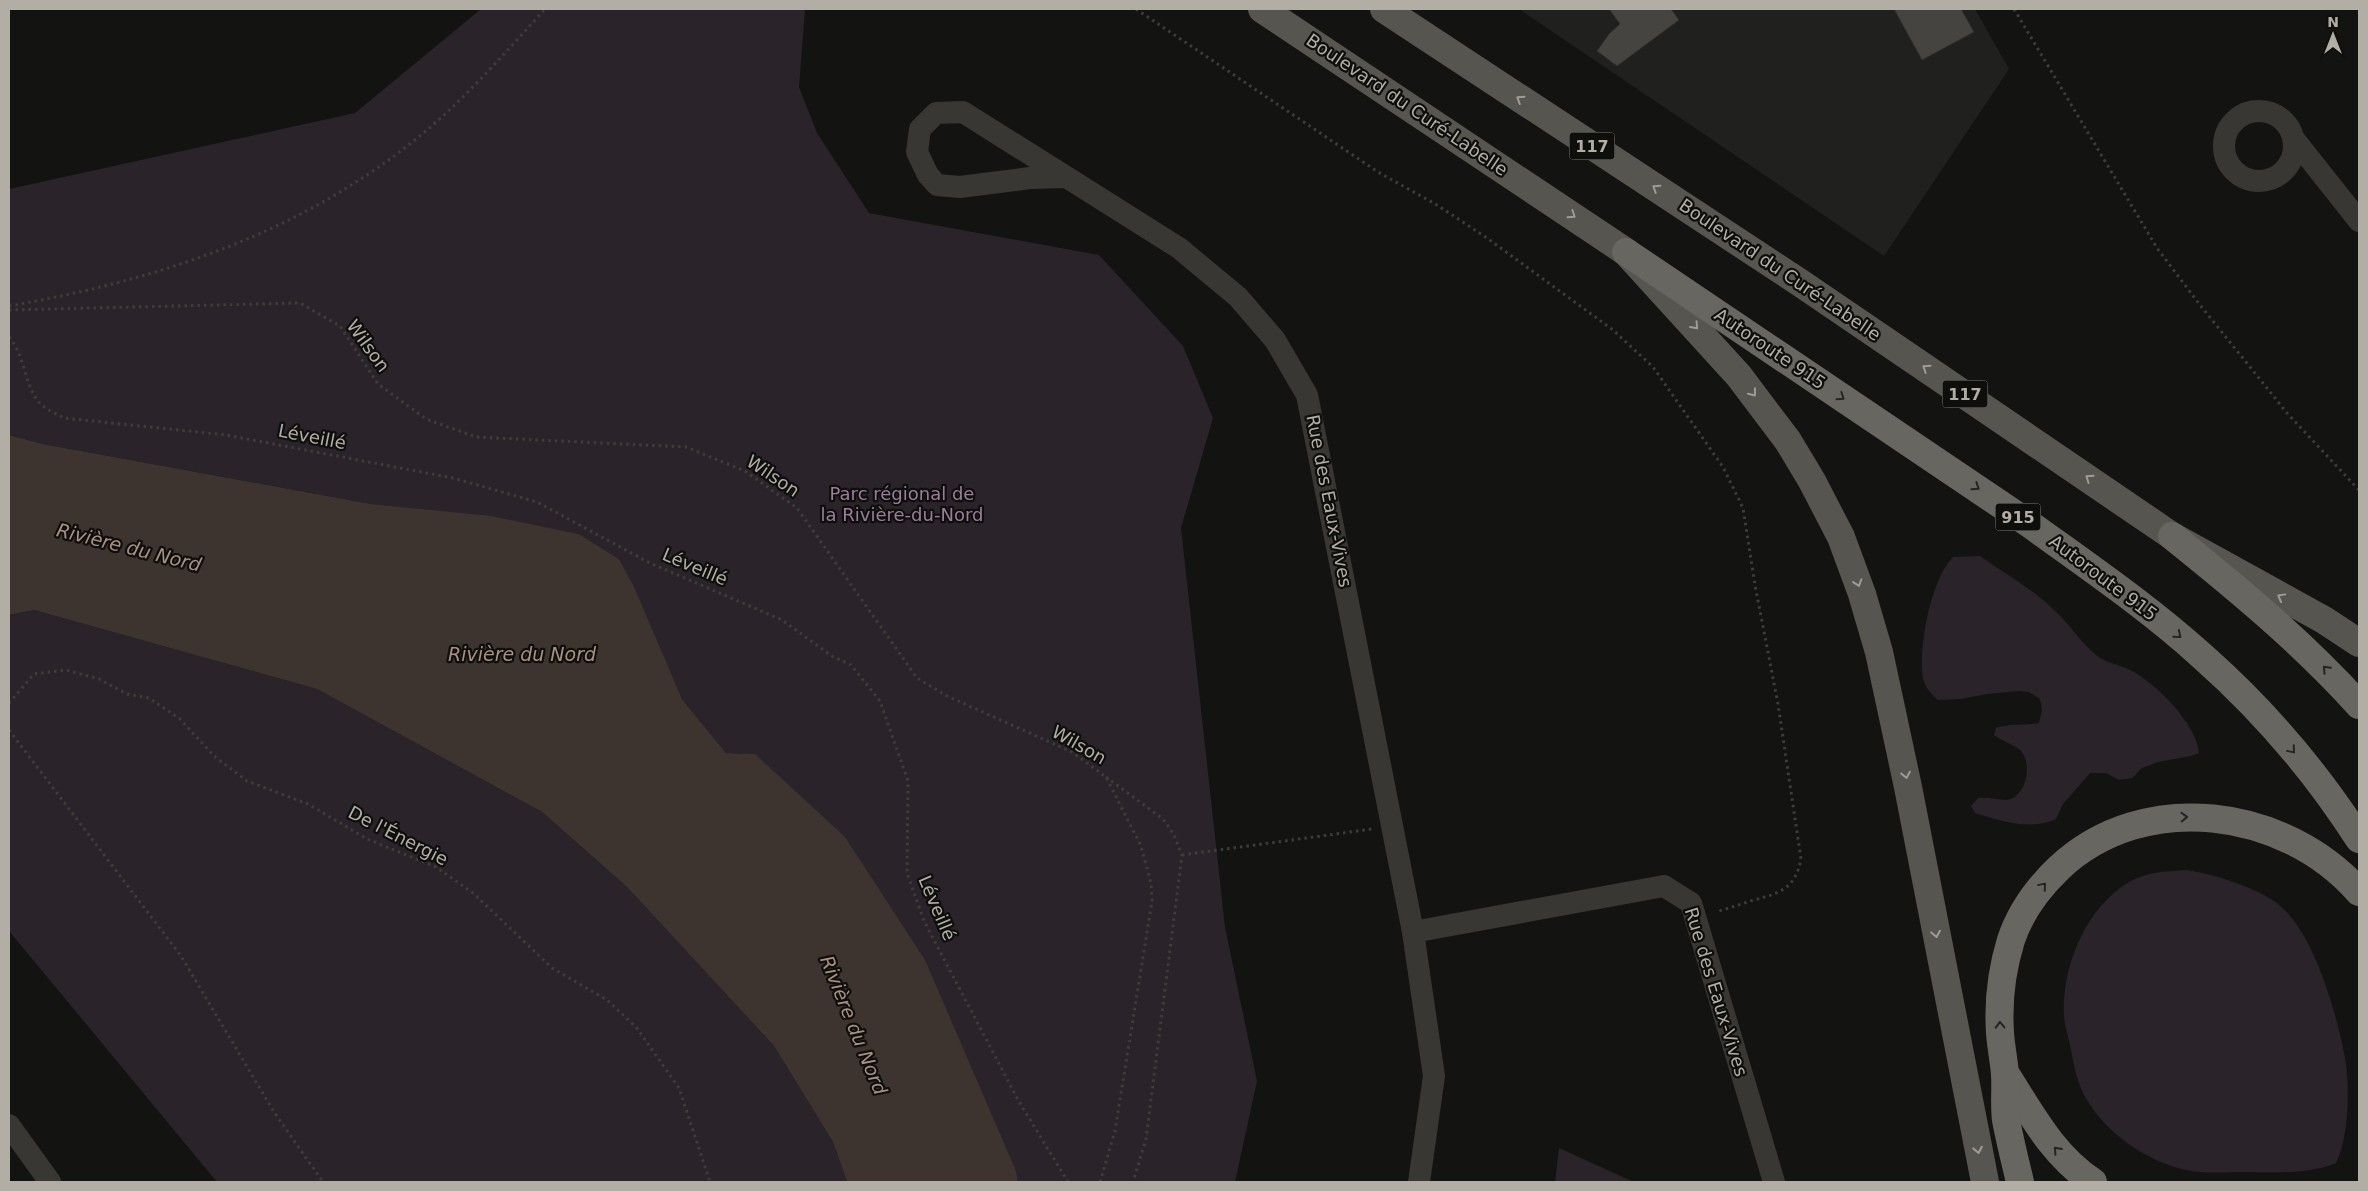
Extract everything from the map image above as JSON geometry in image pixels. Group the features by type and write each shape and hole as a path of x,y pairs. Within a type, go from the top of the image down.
{"highway":[{"name":"Autoroute 915","path":"1626,252 2002,505 2092,569 2172,630 2224,676 2275,730 2316,779 2359,840"},
{"path":"2172,536 2268,614 2313,656 2359,705"},
{"path":"2020,1182 2006,1118 2005,1073 2000,1032 2000,997 2007,954 2016,927 2034,896 2053,873 2096,842 2134,825 2156,820 2200,817 2223,819 2264,828 2299,845 2327,862 2359,892"},
{"path":"2005,1073 2048,1141 2073,1166 2093,1182"}],"main road":[{"name":"Boulevard du Curé-Labelle","path":"1262,9 1626,252 1727,362 1777,426 1820,494 1851,562 1871,620 1886,680 1985,1182"},
{"name":"Boulevard du Curé-Labelle","path":"1384,9 1799,282 2172,536 2324,620 2359,643"}],"street":[{"name":"Rue des Eaux-Vives","path":"1066,177 1030,178 960,187 938,185 928,175 917,152 920,129 936,113 963,112 1179,248 1238,297 1275,340 1307,395 1413,932 1434,1076 1419,1182"},
{"path":"2294,139 2359,221"},
{"name":"Rue des Eaux-Vives","path":"1413,932 1664,886 1691,903 1774,1182"},
{"path":"9,1125 50,1182"}],"path":[{"path":"9,308 116,284 177,266 220,251 291,219 381,165 412,142 471,88 545,9"},
{"path":"1136,9 1378,172 1437,205 1487,238 1613,330 1653,367 1723,467 1736,490 1748,525 1755,585 1778,704 1801,859 1799,870 1791,883 1780,893 1695,917"},
{"path":"2014,9 2157,248 2287,413 2359,490"},
{"name":"Wilson","path":"9,308 300,303 340,326 378,384 426,420 476,437 686,447 745,471 797,508 917,678 947,696 1072,752 1106,777 1141,846 1151,883 1152,901 1114,1131 1100,1182"},
{"name":"Léveillé","path":"9,337 18,348 32,392 43,406 64,418 226,434 453,478 537,502 650,563 782,620 832,656 852,665 880,701 908,781 907,873 924,921 1018,1100 1068,1182"},
{"name":"De l'Énergie","path":"9,703 34,674 66,670 99,679 127,694 149,698 180,719 214,756 248,781 308,804 367,839 436,867 473,893 552,968 606,1000 636,1028 679,1088 710,1182"},
{"path":"9,730 181,956 274,1112 324,1182"},
{"path":"1106,777 1163,820 1174,835 1182,855 1146,1139 1134,1182"},
{"path":"1182,855 1392,826"}],"shaded area":[{"path":"1519,9 1975,9 2009,69 1884,256"}],"green space":[{"name":"Parc régional de la Rivière-du-Nord","path":"481,9 805,9 799,87 817,133 869,213 1099,255 1183,346 1213,418 1181,528 1225,927 1257,1081 1235,1182 1018,1182 1016,1171 742,753 726,753 682,699 619,559 579,534 498,518 371,504 43,444 9,435 9,189 355,113"},
{"path":"1980,556 2046,602 2096,655 2126,668 2151,684 2183,717 2191,729 2199,753 2158,762 2142,768 2132,778 2119,780 2106,773 2090,773 2063,804 2056,819 2046,823 2016,824 1975,813 1971,806 1978,798 2006,800 2013,798 2023,787 2026,780 2027,764 2025,757 2021,751 1994,735 1996,728 2039,723 2042,710 2040,699 2029,692 2019,691 1961,699 1938,700 1924,681 1922,649 1924,632 1938,581 1953,557"},
{"path":"34,610 317,689 542,812 627,887 774,1046 833,1142 847,1182 217,1182 9,931 9,615"},
{"path":"2186,870 2234,882 2269,898 2291,917 2313,953 2330,997 2347,1069 2346,1126 2344,1140 2336,1163 2325,1167 2290,1172 2207,1172 2186,1170 2157,1160 2130,1145 2106,1124 2095,1112 2084,1095 2075,1070 2064,1017 2067,978 2080,940 2089,922 2101,906 2115,892 2131,881 2151,874"},
{"path":"1559,1148 1634,1182 1555,1182"}],"water":[{"name":"Rivière du Nord","path":"9,435 43,444 371,504 491,516 579,534 619,559 634,587 682,699 726,753 755,754 845,837 925,960 1016,1171 1018,1182 847,1182 833,1142 774,1046 627,887 542,812 317,689 34,610 9,615"}],"building":[{"path":"1609,9 1671,9 1679,20 1617,66 1597,51 1609,34 1620,24"},
{"path":"1894,9 1961,9 1974,32 1922,60"}]}
